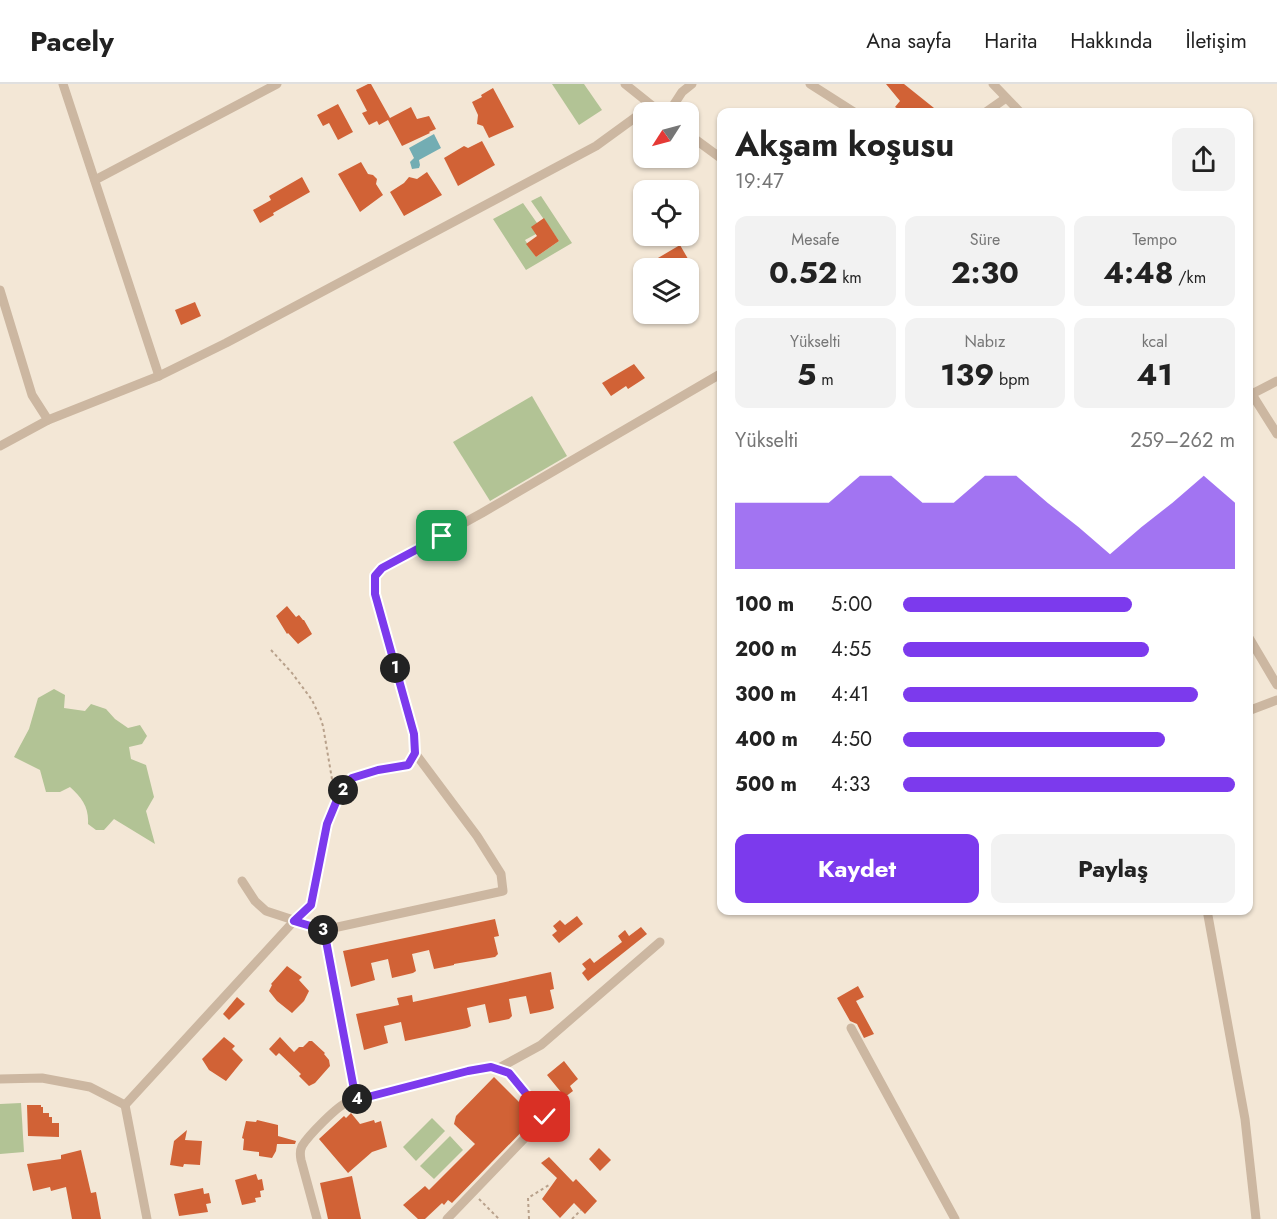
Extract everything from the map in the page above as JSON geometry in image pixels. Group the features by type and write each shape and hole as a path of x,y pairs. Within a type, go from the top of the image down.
{"street":[{"path":"63,84 159,376"},
{"path":"94,180 277,84"},
{"path":"625,84 646,102"},
{"path":"676,102 682,92 692,84"},
{"path":"810,84 848,108"},
{"path":"993,84 1016,108"},
{"path":"992,108 1006,98"},
{"path":"0,446 48,420 159,376 226,343 596,146 633,119"},
{"path":"699,142 717,155"},
{"path":"0,290 32,395 48,420"},
{"path":"242,881 255,901 266,911 324,930 503,891 501,874 477,836 415,753 412,725 375,594 375,576 382,568 482,513 717,376"},
{"path":"1253,391 1277,381"},
{"path":"1253,399 1277,434"},
{"path":"1253,644 1277,685"},
{"path":"1253,709 1277,700"},
{"path":"125,1105 311,905 327,824 339,795 352,778 378,770 408,765 415,753"},
{"path":"1208,915 1245,1119 1256,1219"},
{"path":"324,930 356,1100"},
{"path":"497,1069 541,1045 660,942"},
{"path":"851,1028 955,1219"},
{"path":"317,1219 301,1160 302,1147 338,1107 356,1100 468,1071 491,1067 509,1073 545,1117 447,1219"},
{"path":"0,1079 42,1078 90,1086 125,1105"},
{"path":"125,1105 147,1219"}],"path":[{"path":"271,650 312,700 323,726 333,776 333,788 339,795"},
{"path":"529,1219 528,1198 549,1185"},
{"path":"473,1192 500,1219"},
{"path":"572,1219 581,1210"}],"green space":[{"path":"552,84 584,84 602,110 579,125"},
{"path":"541,196 572,243 526,270 493,219 523,203 537,223 536,234 525,240 536,257 559,241 531,201"},
{"path":"532,396 567,456 490,501 453,442"},
{"path":"54,689 65,695 64,708 85,711 91,704 106,709 128,728 140,725 147,736 142,744 129,747 131,759 146,765 154,797 146,811 155,844 114,819 104,830 96,830 88,824 84,803 70,787 60,792 46,792 40,770 14,757 29,729 38,698"},
{"path":"21,1103 24,1152 0,1154 0,1104"},
{"path":"432,1118 445,1131 416,1161 403,1147"},
{"path":"450,1136 463,1150 434,1179 420,1166"}],"water":[{"path":"434,134 441,148 419,160 419,168 412,169 410,162 414,158 409,148"}],"building":[{"path":"371,84 390,118 411,107 417,119 429,116 436,129 402,146 388,120 379,125 377,121 369,125 362,113 367,111 356,90"},
{"path":"886,84 904,84 934,108 895,107 900,101"},
{"path":"493,88 514,127 489,138 483,126 477,124 478,115 472,102"},
{"path":"338,104 353,132 338,140 329,123 323,126 317,115"},
{"path":"482,141 495,165 458,186 444,158 464,146 468,148"},
{"path":"361,162 368,174 377,179 376,184 383,195 360,212 338,174"},
{"path":"427,172 442,195 404,216 390,192 409,177 417,179"},
{"path":"302,177 310,192 260,223 253,210 271,200 269,196"},
{"path":"544,218 559,241 536,257 526,244 537,236 531,227"},
{"path":"681,246 688,258 658,258"},
{"path":"195,302 201,316 181,325 175,310"},
{"path":"634,364 645,378 628,389 626,386 611,396 602,383"},
{"path":"287,606 296,617 299,615 304,620 312,634 298,644 287,634 276,616"},
{"path":"577,916 583,924 559,943 552,935 557,931 553,926 560,920 565,925"},
{"path":"495,919 499,936 494,937 498,954 495,957 434,969 429,950 412,954 416,971 413,973 392,978 388,959 371,963 375,980 351,987 343,951"},
{"path":"641,927 647,934 588,981 582,973 586,969 582,964 590,958 594,963 622,942 618,936 625,930 629,936"},
{"path":"287,966 302,977 299,980 309,991 304,1001 292,1013 269,991 271,984"},
{"path":"551,972 554,989 550,990 554,1008 550,1010 530,1014 526,996 509,999 512,1016 509,1019 489,1023 485,1004 467,1008 471,1026 467,1028 405,1041 401,1022 384,1026 388,1043 364,1050 356,1014 399,1005 397,998 412,995 413,1002"},
{"path":"858,986 864,997 856,1001 874,1034 864,1038 857,1024 850,1021 837,998"},
{"path":"237,997 245,1004 229,1020 223,1014"},
{"path":"224,1037 235,1046 232,1049 243,1060 226,1081 209,1070 202,1059"},
{"path":"280,1037 294,1052 312,1041 325,1053 330,1066 315,1083 309,1086 299,1076 301,1074 279,1053 276,1056 269,1049"},
{"path":"564,1061 578,1079 570,1086 573,1091 565,1097 547,1075"},
{"path":"494,1077 535,1118 452,1203 448,1200 425,1219 418,1219 403,1205 425,1186 429,1190 475,1144 454,1124 456,1116"},
{"path":"27,1105 41,1105 43,1113 49,1113 49,1117 52,1117 52,1123 59,1123 59,1137 28,1136"},
{"path":"351,1113 360,1124 374,1120 375,1123 381,1121 387,1147 372,1152 348,1173 319,1139 344,1116 346,1118"},
{"path":"257,1120 278,1125 278,1136 296,1141 295,1144 277,1144 272,1158 259,1156 259,1152 243,1150 244,1139 242,1138 246,1121 256,1122"},
{"path":"187,1130 185,1140 202,1141 200,1165 184,1164 183,1167 170,1165 174,1141"},
{"path":"599,1148 611,1160 600,1171 589,1159"},
{"path":"81,1150 91,1193 96,1192 101,1219 72,1219 66,1187 51,1191 50,1187 33,1191 27,1164 61,1159 61,1155"},
{"path":"549,1157 573,1182 576,1179 597,1201 585,1214 574,1203 560,1218 542,1199 557,1178 541,1163"},
{"path":"256,1174 258,1180 262,1179 264,1190 260,1191 261,1197 255,1198 256,1202 242,1205 235,1180"},
{"path":"352,1176 361,1219 328,1219 320,1183"},
{"path":"203,1188 204,1194 209,1193 211,1203 206,1204 208,1212 179,1216 174,1194"}],"route":[{"path":"442,536 382,568 375,576 375,594 414,734 415,753 408,765 378,770 352,778 339,795 327,824 311,905 294,921 324,930 356,1100 491,1067 509,1073 545,1117"}]}
